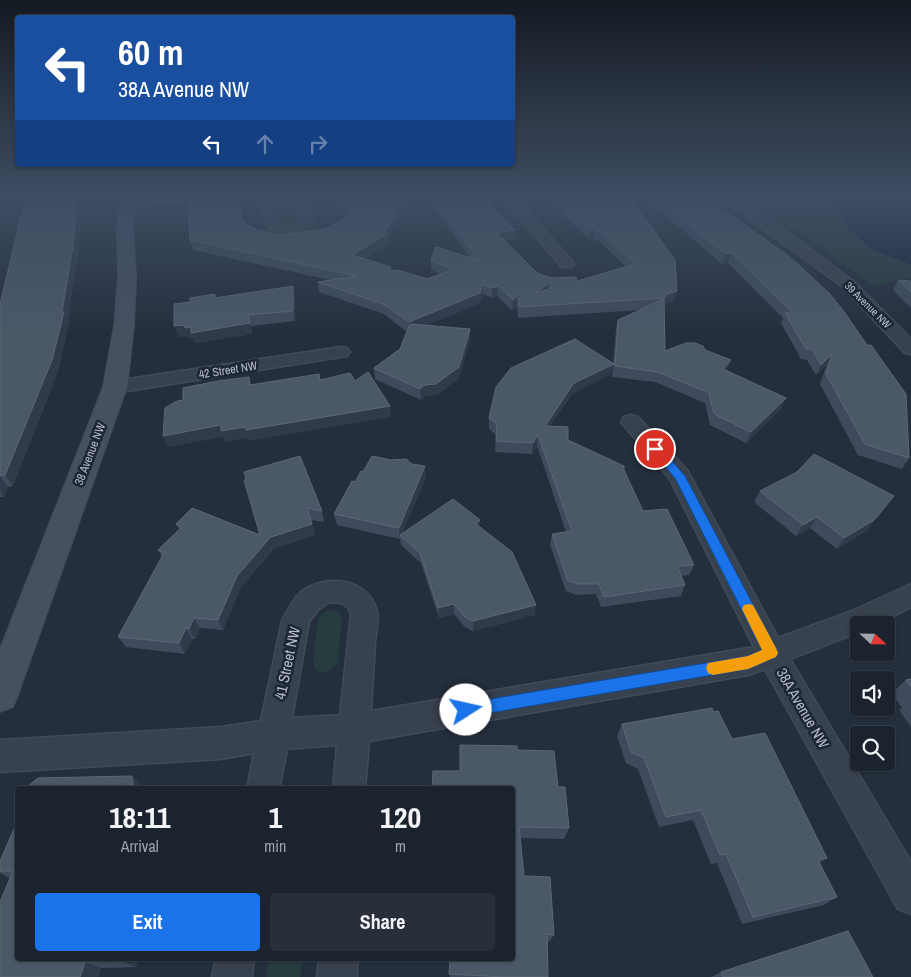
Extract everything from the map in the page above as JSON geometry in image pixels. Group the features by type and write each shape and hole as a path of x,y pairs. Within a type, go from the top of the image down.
{"street":[{"name":"38 Avenue NW","path":"0,695 115,387 124,326 127,278 126,241"},
{"path":"546,241 567,264"},
{"name":"39 Avenue NW","path":"789,241 848,284 911,349"},
{"name":"42 Street NW","path":"115,387 341,352"},
{"name":"38A Avenue NW","path":"631,422 679,476 771,653 911,896"},
{"name":"41 Street NW","path":"264,786 272,735 296,621 308,602 324,592 334,591 353,596 360,601 364,614 349,786"},
{"path":"0,756 222,743 272,735 353,729 748,662 862,619 911,595"},
{"path":"232,977 235,961"},
{"path":"337,977 338,961"}],"green space":[{"path":"812,241 911,241 911,277 873,286"},
{"path":"328,610 338,611 342,617 338,662 331,670 321,672 316,670 314,666 314,644 319,617"},
{"path":"269,961 303,961 300,977 266,977"}],"water":[{"path":"862,241 911,241 911,265 871,249"}],"building":[{"path":"15,241 74,241 62,312 64,312 52,360 5,475 0,476 0,303"},
{"path":"193,241 376,241 352,255 391,267 390,271 398,270 427,279 453,270 431,260 436,247 478,260 464,241 505,241 537,273 552,278 576,277 577,281 635,264 610,241 661,241 675,260 677,291 665,295 665,298 519,307 518,298 523,296 519,295 513,300 498,286 492,288 483,284 480,293 409,322 383,304 318,282 356,276","holes":["549,283 551,288 536,293"]},
{"path":"709,241 767,241 790,257 829,293 867,345 871,345 906,394 909,458 865,444 826,374 832,354 821,365 812,349 806,349 785,313 793,313 731,253 725,254"},
{"path":"898,280 911,281 911,292"},
{"path":"293,286 293,311 248,315 250,323 191,333 191,327 185,328 185,325 174,326 174,304 190,302 190,298 215,294 215,298"},
{"path":"664,299 665,351 686,343 695,343 703,346 705,350 731,360 723,369 786,398 751,432 714,414 709,393 658,372 615,366 618,320"},
{"path":"410,324 470,329 459,367 436,384 425,385 420,389 374,368 400,349"},
{"path":"575,339 614,364 574,383 545,426 568,427 568,440 624,466 624,470 643,511 667,509 694,565 677,566 685,585 604,597 599,584 579,584 568,581 552,534 572,531 538,435 533,443 496,441 497,424 489,418 496,387 511,368"},
{"path":"368,372 390,406 246,430 245,427 221,431 221,425 163,436 165,408 177,401 183,400 183,388 249,377 250,385 319,374 320,380 350,373 355,381"},
{"path":"814,454 894,496 874,520 844,538 817,517 803,525 760,491 797,472"},
{"path":"300,456 322,511 307,508 312,524 268,538 237,576 218,620 194,618 189,629 186,628 179,643 118,637 164,553 158,550 182,527 176,524 192,508 260,535 244,480 246,479 244,472"},
{"path":"372,456 391,460 406,459 412,464 425,466 399,528 334,514 352,481 355,482 361,471 363,472"},
{"path":"453,499 480,520 476,524 512,552 536,605 473,621 465,617 454,604 438,608 420,553 400,535"},
{"path":"911,679 911,687 906,680"},
{"path":"712,708 713,712 718,711 732,739 765,733 827,858 818,860 837,897 753,917 726,854 720,855 701,810 666,817 644,758 631,752 622,724"},
{"path":"460,745 517,746 517,750 554,751 558,787 565,787 569,828 519,827 524,876 550,877 554,935 547,934 548,977 449,974 450,961 515,961 515,786 432,786 433,771 460,771"},
{"path":"132,776 134,786 28,786 38,778"},
{"path":"15,827 15,961 121,961 85,962 80,977 0,977 0,902 13,871 0,871 0,861"},
{"path":"848,931 873,977 723,977 721,972"}],"slow traffic":[{"path":"713,668 748,662 771,653 749,609"}],"route":[{"path":"466,710 748,662 771,653 679,476 655,449"}]}
